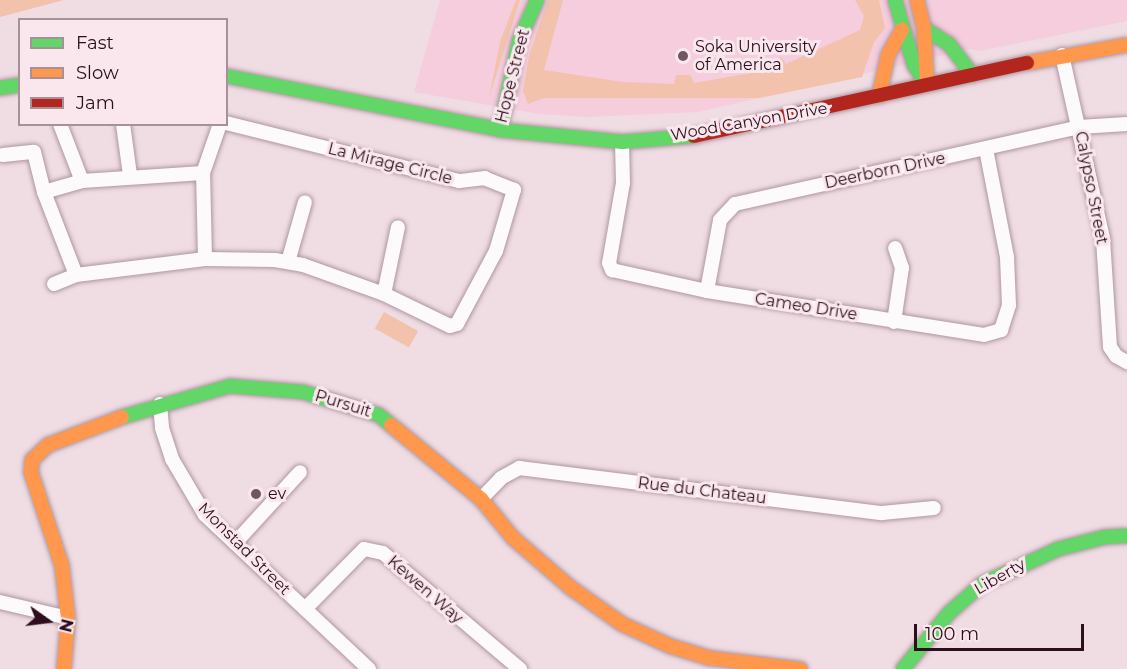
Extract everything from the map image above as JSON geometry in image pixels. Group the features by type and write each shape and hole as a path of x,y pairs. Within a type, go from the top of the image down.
{"street":[{"name":"Hope Street","path":"500,130 499,99 504,68 525,0"},
{"name":"Hope Street","path":"500,130 519,41 537,0"},
{"path":"895,0 914,65 927,84"},
{"path":"917,0 924,28 927,84"},
{"path":"924,28 950,44 972,75"},
{"path":"879,96 888,55 902,30"},
{"name":"Wood Canyon Drive","path":"228,76 500,130 622,142 700,135 1062,55 1127,45"},
{"name":"Calypso Street","path":"1062,55 1103,239 1106,327 1121,359"},
{"path":"0,88 18,85"},
{"name":"La Mirage Circle","path":"54,284 76,275 205,259 288,262 384,294 454,327 496,251 514,190 485,178 459,181 228,123"},
{"name":"Deerborn Drive","path":"706,291 720,220 735,204 1079,127 1127,124"},
{"path":"61,126 82,181"},
{"path":"123,126 130,175"},
{"path":"205,259 203,173 219,126"},
{"name":"Cameo Drive","path":"622,142 623,183 609,263 612,270 706,291 974,335 1001,330 1009,314 1007,257 986,149"},
{"path":"3,155 34,152 44,192 76,275"},
{"path":"44,192 82,181 130,175 203,173"},
{"path":"288,262 305,202"},
{"path":"384,294 398,227"},
{"path":"894,322 902,268 895,248"},
{"name":"Pursuit","path":"64,669 68,618 62,566 31,472 32,460 48,445 160,404 230,386 303,392 348,403 379,415 481,499 513,538 586,601 622,624 670,646 709,658 800,669"},
{"name":"Monstad Street","path":"160,404 162,428 187,489 205,515 369,669"},
{"name":"Rue du Chateau","path":"481,499 501,478 519,468 882,513 934,508"},
{"path":"235,543 300,472"},
{"name":"Liberty","path":"903,669 948,613 982,584 1014,566 1058,549 1105,537 1127,536"},
{"name":"Kewen Way","path":"305,609 364,549 383,553 520,669"},
{"path":"0,602 68,618"}],"shaded area":[{"path":"0,0 64,0 0,17"},
{"name":"Soka University of America","path":"440,0 1127,0 1127,21 980,51 970,49 698,112 586,117 540,114 414,92"},
{"path":"516,0 520,0 489,98 500,42"},
{"path":"548,0 563,0 544,70 623,82 674,84 676,75 690,75 694,83 777,67 775,61 781,57 786,64 860,30 864,16 855,0 879,0 885,28 874,42 862,77 760,98 544,98 528,104 523,91 529,56"},
{"path":"384,312 418,331 409,348 375,329"}],"traffic: fast":[{"path":"500,130 519,41 537,0"},
{"path":"895,0 914,65 927,84"},
{"path":"924,28 949,44 972,75"},
{"path":"228,76 500,130 622,142 694,136"},
{"path":"0,88 18,85"},
{"path":"122,417 230,386 303,392 379,415 391,425"},
{"path":"903,669 949,613 982,584 1058,549 1105,537 1127,536"}],"traffic: slow":[{"path":"917,0 924,28 927,84"},
{"path":"879,96 888,55 902,30"},
{"path":"1027,63 1127,45"},
{"path":"64,669 68,618 62,566 31,472 32,460 48,445 122,417"},
{"path":"391,425 481,499 513,538 571,588 622,624 670,646 709,658 800,669"}],"traffic: jam":[{"path":"694,136 1027,63"}],"place":[{"name":"Soka University of America","path":"683,56"},
{"name":"ev","path":"256,494"}]}
